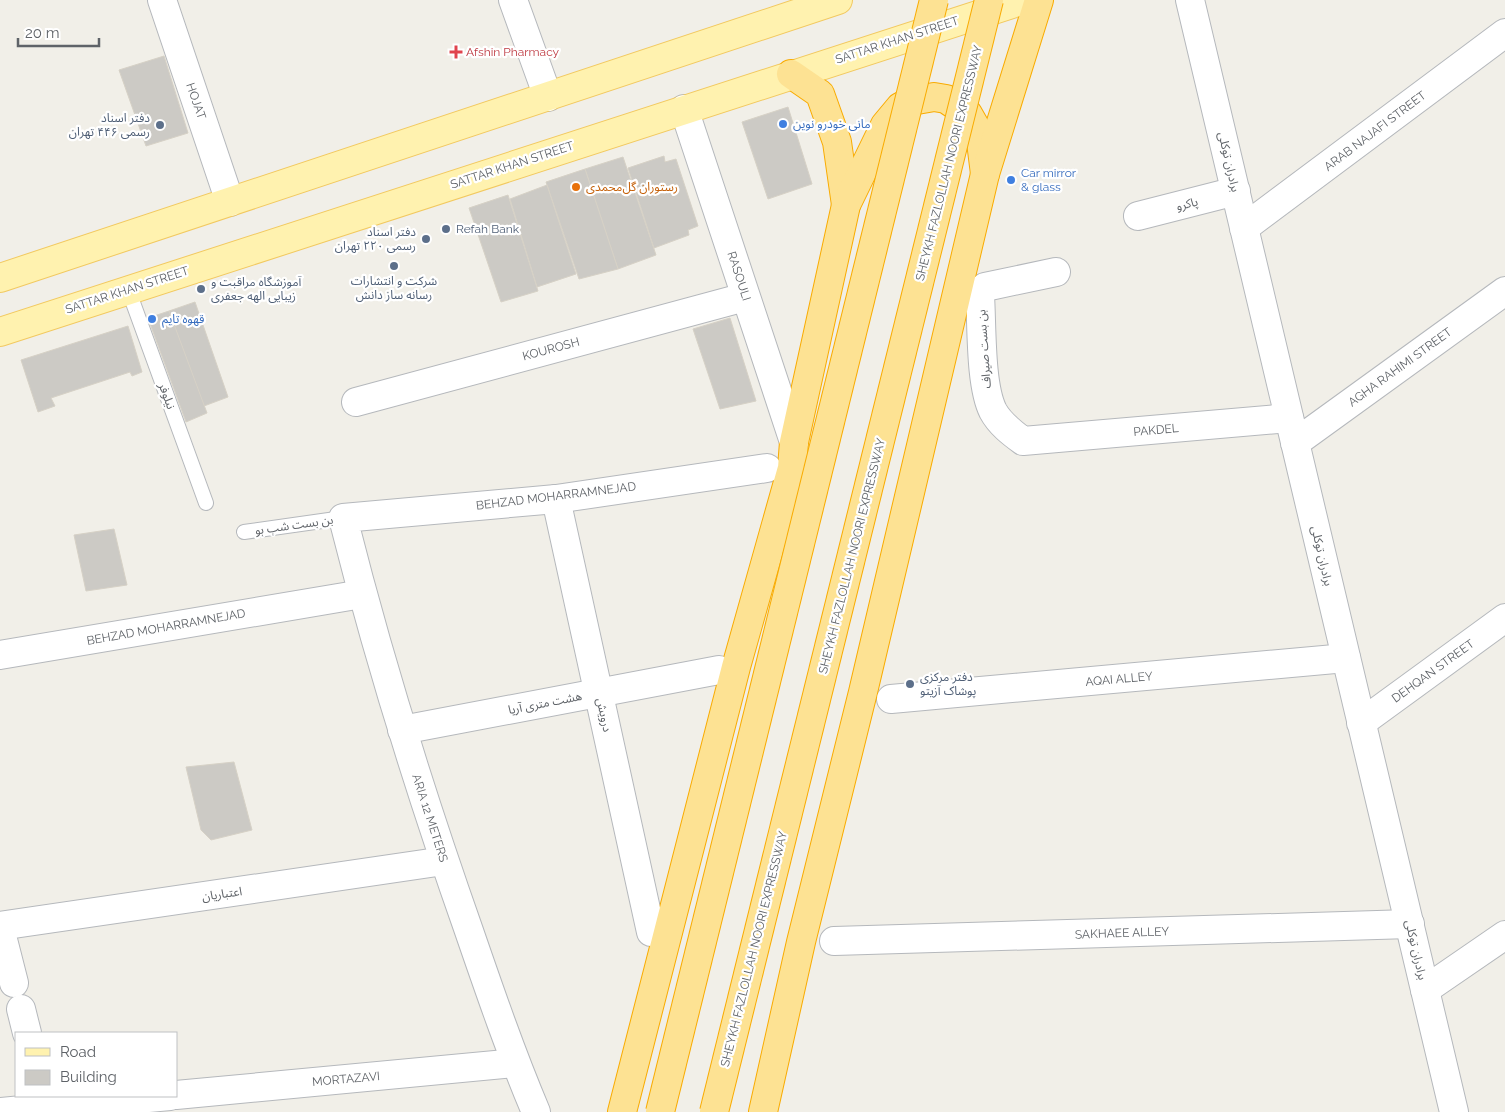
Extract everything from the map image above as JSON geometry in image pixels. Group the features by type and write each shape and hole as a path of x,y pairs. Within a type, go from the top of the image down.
{"highway":[{"path":"660,1112 934,0"},
{"name":"SHEYKH FAZLOLLAH NOORI EXPRESSWAY","path":"714,1112 989,0"},
{"path":"763,1112 800,942 863,692 985,174 1038,0"},
{"path":"792,74 820,94 838,142 846,205"},
{"path":"622,1112 736,666 792,468 794,442 846,205 885,124 900,107 923,98 946,99 968,114 981,142 985,174"}],"main road":[{"path":"0,278 838,0"},
{"name":"SATTAR KHAN STREET","path":"0,332 1024,0"}],"street":[{"name":"HOJAT","path":"162,0 230,202"},
{"path":"512,0 548,96"},
{"name":"برادران توکلی","path":"1190,0 1454,1112"},
{"name":"ARAB NAJAFI STREET","path":"1244,228 1505,33"},
{"name":"RASOULI","path":"684,109 794,442"},
{"name":"پاکرو","path":"1138,216 1236,192"},
{"name":"بن بست صیراف","path":"1023,441 1003,424 994,413 987,396 980,295 985,287 1056,272"},
{"name":"AGHA RAHIMI STREET","path":"1292,431 1505,291"},
{"name":"KOUROSH","path":"356,402 745,297"},
{"name":"PAKDEL","path":"1023,441 1292,431"},
{"name":"BEHZAD MOHARRAMNEJAD","path":"343,518 556,498 767,468"},
{"name":"درویش","path":"556,498 651,932"},
{"name":"ARIA 12 METERS","path":"343,518 362,594 402,730 444,861 515,1063 536,1112"},
{"name":"BEHZAD MOHARRAMNEJAD","path":"0,655 362,594"},
{"name":"DEHQAN STREET","path":"1362,723 1505,618"},
{"name":"AQAI ALLEY","path":"891,699 1346,658"},
{"name":"هشت متری آریا","path":"402,730 719,670"},
{"name":"اعتباریان","path":"0,927 444,861"},
{"name":"SAKHAEE ALLEY","path":"834,941 1410,924"},
{"path":"0,927 14,983"},
{"path":"1426,990 1505,935"},
{"name":"MORTAZAVI","path":"178,1095 515,1063"},
{"path":"0,1112 46,1105 156,1097"}],"lane":[{"name":"نیلوفر","path":"128,289 206,503"},
{"name":"بن بست شب بو","path":"244,532 343,518"}],"building":[{"path":"164,56 188,133 146,146 119,70"},
{"path":"788,107 812,184 768,199 742,122"},
{"path":"664,156 665,162 676,159 698,226 688,230 689,235 654,248 628,168"},
{"path":"623,157 656,255 618,269 585,169"},
{"path":"585,169 618,269 579,279 546,182"},
{"path":"547,185 576,274 537,287 510,199"},
{"path":"508,195 538,291 501,302 469,208"},
{"path":"195,302 228,397 204,406 169,311"},
{"path":"169,311 207,413 186,422 148,318"},
{"path":"730,318 756,401 720,409 693,329"},
{"path":"128,326 142,372 132,376 130,372 51,398 55,406 38,412 21,360"},
{"path":"114,529 127,585 86,591 74,535"},
{"path":"234,762 252,830 211,840 201,830 186,767"}],"place":[{"name":"Afshin Pharmacy","path":"456,52"},
{"name":"مانی خودرو نوین","path":"783,124"},
{"name":"دفتر اسناد رسمی ۴۴۶ تهران","path":"160,125"},
{"name":"Car mirror & glass","path":"1011,180"},
{"name":"رستوران گل‌محمدی","path":"576,187"},
{"name":"Refah Bank","path":"446,229"},
{"name":"دفتر اسناد رسمی ۲۲۰ تهران","path":"426,239"},
{"name":"شرکت و انتشارات رسانه ساز دانش","path":"394,266"},
{"name":"آموزشگاه مراقبت و زیبایی الهه جعفری","path":"201,289"},
{"name":"قهوه تایم","path":"152,319"},
{"name":"دفتر مرکزی پوشاک آزیتو","path":"910,684"}]}
